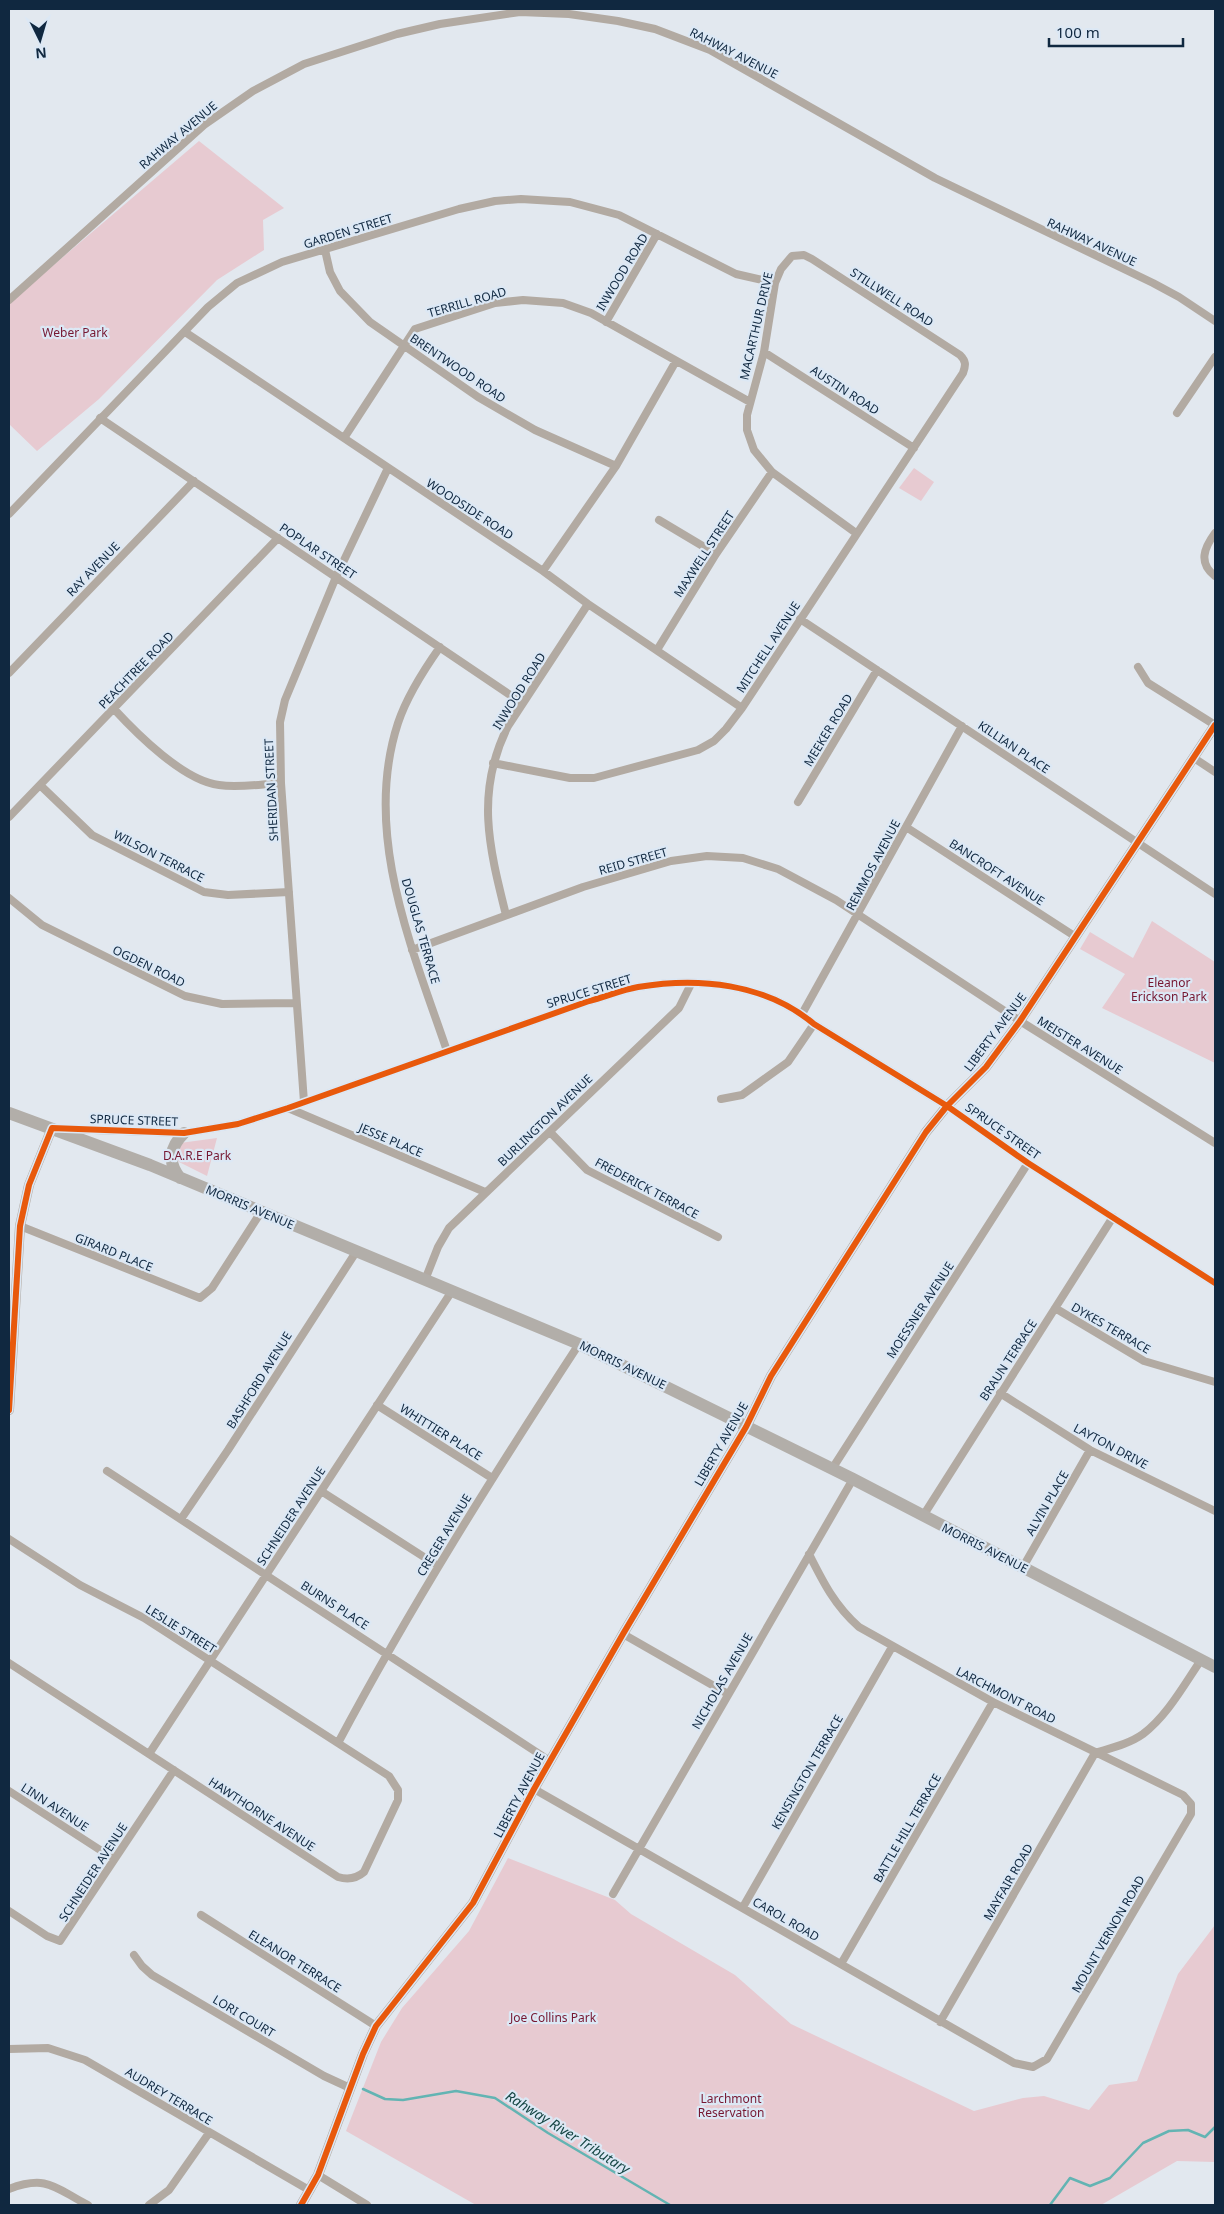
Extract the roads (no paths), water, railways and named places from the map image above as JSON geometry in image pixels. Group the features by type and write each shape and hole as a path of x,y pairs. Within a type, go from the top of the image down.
{"main road":[{"name":"MORRIS AVENUE","path":"9,1113 180,1178 579,1344 853,1479 1215,1667"},
{"path":"180,1178 173,1167 171,1157 173,1147 184,1133"}],"street":[{"name":"RAHWAY AVENUE","path":"9,300 204,126 253,91 304,64 397,34 440,24 520,12 569,14 618,21 655,29 710,50 935,178 1018,220 1153,283 1215,321"},
{"name":"GARDEN STREET","path":"9,514 208,307 237,284 282,262 459,209 495,201 522,198 570,202 619,214 736,274 775,283"},
{"name":"INWOOD ROAD","path":"606,322 657,234"},
{"name":"BRENTWOOD ROAD","path":"325,250 330,272 344,297 370,322 478,397 535,430 616,466"},
{"name":"MACARTHUR DRIVE","path":"792,256 785,262 775,283 764,352 746,422 751,444 758,456 772,472 856,533"},
{"name":"STILLWELL ROAD","path":"792,256 804,256 812,259 960,354 966,366 963,373"},
{"name":"TERRILL ROAD","path":"344,438 415,329 508,301 538,299 563,303 591,313 750,402"},
{"name":"WOODSIDE ROAD","path":"185,332 543,571 588,604 742,708"},
{"name":"AUSTIN ROAD","path":"764,352 914,448"},
{"path":"1177,413 1215,358"},
{"path":"543,571 616,466 676,362"},
{"name":"MITCHELL AVENUE","path":"493,763 570,778 594,778 698,750 714,741 726,730 742,708 963,373"},
{"name":"POPLAR STREET","path":"100,418 522,703"},
{"name":"SHERIDAN STREET","path":"304,1102 281,783 280,722 285,700 336,577 388,468"},
{"name":"MAXWELL STREET","path":"657,650 716,554 772,472"},
{"name":"RAY AVENUE","path":"9,673 194,481"},
{"path":"659,520 716,554"},
{"path":"1215,533 1203,556 1206,567 1215,576"},
{"name":"PEACHTREE ROAD","path":"9,817 278,538"},
{"name":"INWOOD ROAD","path":"506,915 488,834 488,790 493,763 498,746 522,703 588,604"},
{"name":"KILLIAN PLACE","path":"800,620 1215,894"},
{"name":"DOUGLAS TERRACE","path":"440,647 409,698 398,723 389,760 387,804 389,847 395,890 412,950 447,1051"},
{"path":"1138,667 1148,683 1215,725"},
{"name":"MEEKER ROAD","path":"798,802 877,670"},
{"path":"114,709 154,749 190,774 216,785 281,783"},
{"name":"LIBERTY AVENUE","path":"301,2205 318,2175 350,2088 376,2026 473,1903 550,1760 746,1427 771,1376 926,1132 947,1106 986,1067 1020,1021 1215,725"},
{"name":"REMMOS AVENUE","path":"802,1014 962,726"},
{"path":"1194,758 1215,772"},
{"name":"WILSON TERRACE","path":"40,784 92,835 204,892 228,895 289,892"},
{"name":"BANCROFT AVENUE","path":"906,826 1076,937"},
{"name":"REID STREET","path":"412,950 583,886 671,861 707,856 743,858 769,866 836,900 858,916"},
{"name":"OGDEN ROAD","path":"9,898 42,925 185,996 222,1004 296,1003"},
{"name":"MEISTER AVENUE","path":"858,916 1215,1144"},
{"name":"SPRUCE STREET","path":"52,1128 184,1133 238,1124 589,1001 636,988 691,984 719,985 759,992 802,1014 814,1024 947,1106 1028,1162 1215,1284"},
{"name":"BURLINGTON AVENUE","path":"425,1280 438,1247 449,1228 679,1008 691,984"},
{"path":"721,1099 742,1095 788,1062 814,1024"},
{"name":"JESSE PLACE","path":"288,1108 486,1192"},
{"path":"9,1410 20,1226 29,1185 52,1128"},
{"name":"FREDERICK TERRACE","path":"550,1132 587,1170 718,1237"},
{"name":"MOESSNER AVENUE","path":"832,1469 1028,1162"},
{"name":"GIRARD PLACE","path":"20,1226 200,1298 212,1288 261,1212"},
{"name":"BRAUN TERRACE","path":"923,1516 1113,1217"},
{"name":"BASHFORD AVENUE","path":"180,1519 228,1450 356,1252"},
{"name":"SCHNEIDER AVENUE","path":"149,1754 452,1291"},
{"name":"DYKES TERRACE","path":"1055,1308 1144,1361 1215,1382"},
{"name":"CREGER AVENUE","path":"338,1743 386,1652 492,1478 579,1344"},
{"name":"LAYTON DRIVE","path":"1000,1394 1090,1450 1215,1511"},
{"name":"WHITTIER PLACE","path":"377,1405 492,1478"},
{"name":"ALVIN PLACE","path":"1023,1568 1090,1450"},
{"name":"BURNS PLACE","path":"107,1471 550,1760"},
{"name":"NICHOLAS AVENUE","path":"612,1894 853,1479"},
{"path":"321,1491 438,1566"},
{"name":"LESLIE STREET","path":"9,1539 80,1585 144,1618 338,1743"},
{"name":"LARCHMONT ROAD","path":"809,1554 830,1596 842,1612 858,1627 994,1702 1188,1799"},
{"path":"623,1634 728,1694"},
{"name":"KENSINGTON TERRACE","path":"743,1907 892,1647"},
{"path":"1095,1753 1124,1744 1142,1735 1157,1721 1201,1660"},
{"name":"HAWTHORNE AVENUE","path":"9,1663 338,1877 350,1879 364,1872 396,1808 398,1790 389,1776 338,1743"},
{"name":"BATTLE HILL TERRACE","path":"841,1964 994,1702"},
{"name":"MAYFAIR ROAD","path":"940,2022 1095,1753"},
{"name":"SCHNEIDER AVENUE","path":"9,1911 57,1941 64,1936 174,1770"},
{"name":"CAROL ROAD","path":"534,1789 743,1907 940,2022 1014,2063 1027,2067"},
{"name":"LINN AVENUE","path":"9,1791 114,1859"},
{"name":"MOUNT VERNON ROAD","path":"1027,2067 1041,2064 1052,2052 1191,1814 1191,1804 1188,1799"},
{"name":"ELEANOR TERRACE","path":"201,1915 376,2026"},
{"name":"LORI COURT","path":"134,1955 152,1975 324,2076 350,2088"},
{"name":"AUDREY TERRACE","path":"9,2048 35,2047 73,2055 309,2190"},
{"path":"149,2205 170,2190 209,2133"},
{"path":"318,2175 367,2205"},
{"path":"9,2189 32,2183 45,2183 64,2189 88,2205"}],"waterway":[{"name":"Rahway River Tributary","path":"363,2089 385,2099 403,2100 456,2091 495,2098 548,2133 670,2205"},
{"name":"Rahway River Tributary","path":"1050,2205 1070,2178 1090,2186 1110,2178 1143,2143 1169,2131 1188,2130 1205,2137 1215,2127"}],"park label":[{"name":"Weber Park","path":"75,332"},
{"name":"Eleanor Erickson Park","path":"1169,989"},
{"name":"D.A.R.E Park","path":"197,1155"},
{"name":"Joe Collins Park","path":"553,2017"},
{"name":"Larchmont Reservation","path":"731,2105"}]}
